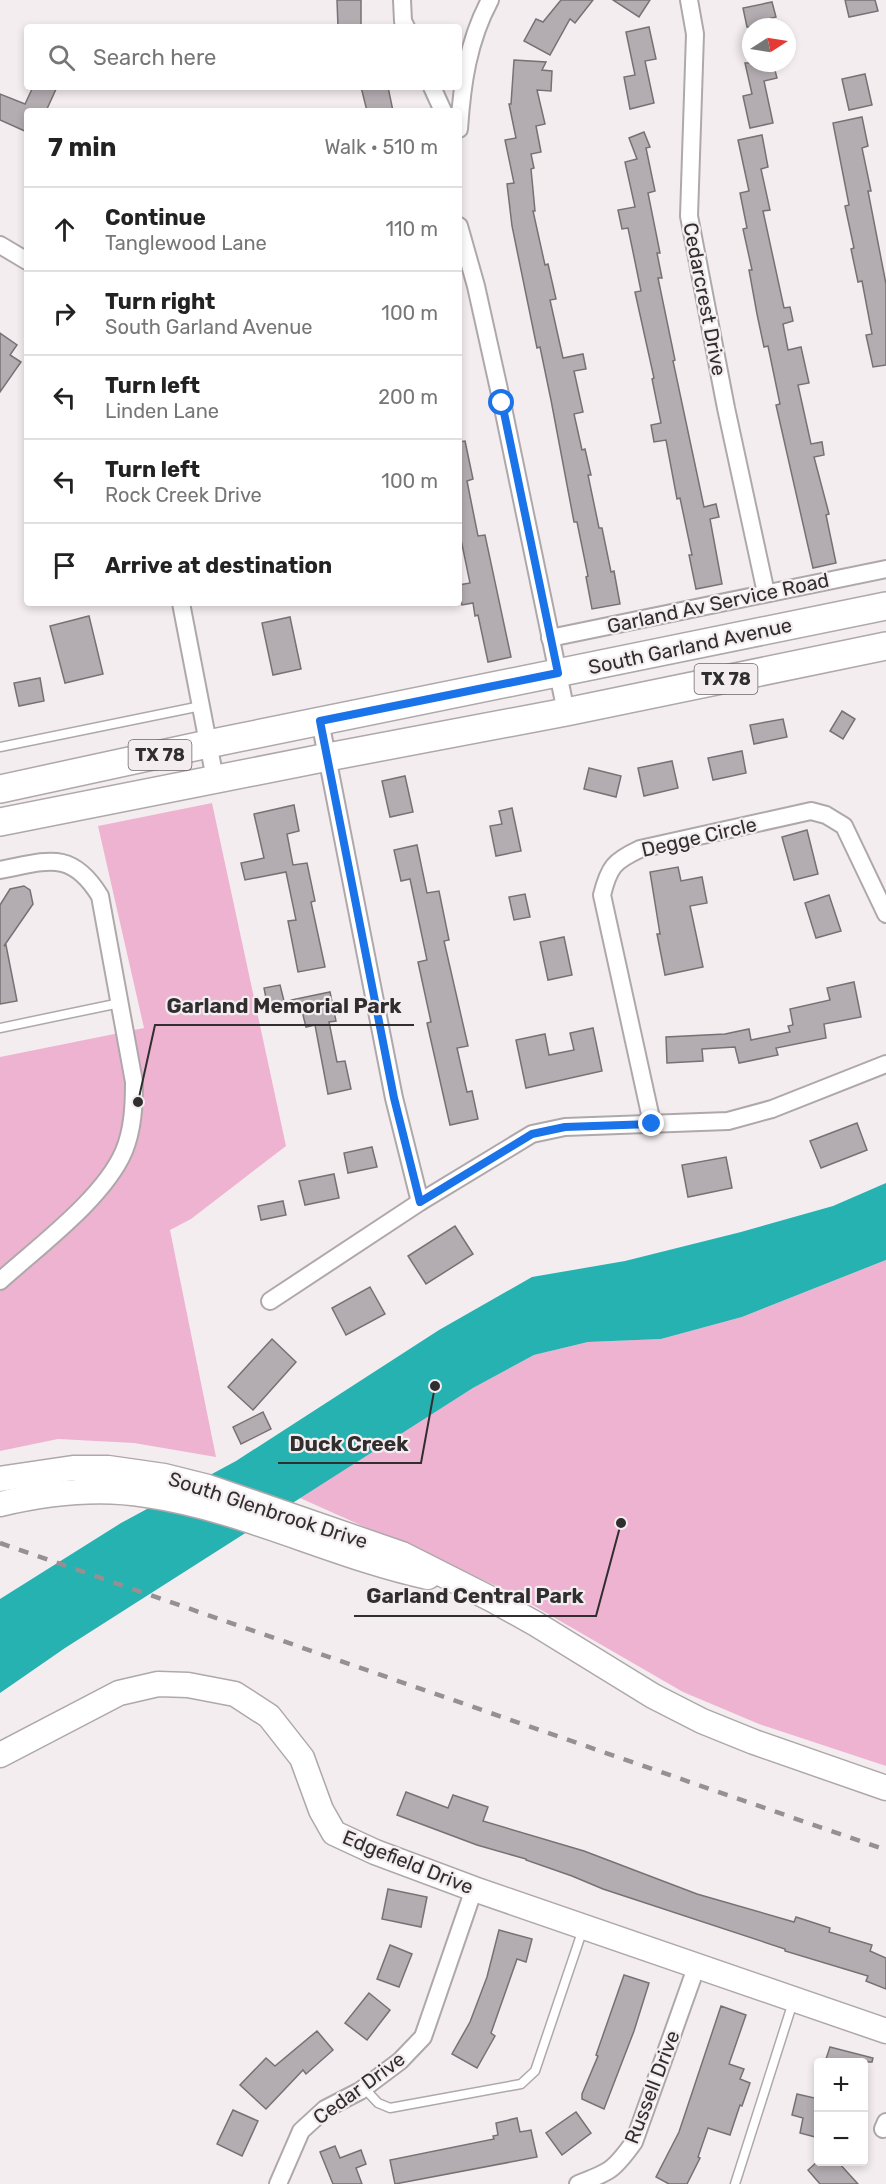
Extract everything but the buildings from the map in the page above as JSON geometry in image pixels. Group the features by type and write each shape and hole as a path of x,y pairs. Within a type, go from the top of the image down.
{"main road":[{"name":"South Garland Avenue","path":"0,789 208,744 886,606"},
{"name":"South Garland Avenue","path":"0,822 566,712 886,646"}],"street":[{"path":"402,0 404,24"},
{"path":"462,86 471,45 490,0"},
{"name":"Cedarcrest Drive","path":"689,0 694,34 694,84 689,216 726,408 766,593"},
{"path":"433,90 442,108"},
{"path":"460,108 462,90"},
{"path":"462,237 500,391 566,712"},
{"path":"0,245 24,259"},
{"name":"Garland Av Service Road","path":"550,638 886,569"},
{"path":"182,606 215,779"},
{"path":"320,721 394,1098 420,1202"},
{"name":"Degge Circle","path":"652,1124 602,895 606,877 618,860 640,849 811,811 826,815 844,826 886,914"},
{"path":"0,870 44,861 67,863 79,869 89,878 100,896 134,1082 134,1112 124,1150 107,1181 89,1201 0,1281"},
{"path":"270,1301 420,1202 532,1134 565,1127 728,1121 772,1109 886,1064"},
{"name":"South Glenbrook Drive","path":"1,1476 73,1468 108,1468 164,1476 208,1487 340,1541"},
{"name":"South Glenbrook Drive","path":"0,1504 57,1494 112,1492 144,1494 184,1501 340,1541 402,1554 510,1610 653,1696 702,1721 754,1743 886,1788"},
{"name":"Edgefield Drive","path":"0,1755 119,1693 158,1684 188,1685 235,1694 269,1716 302,1758 321,1810 334,1833 375,1852 474,1889 886,2031"},
{"name":"Cedar Drive","path":"278,2184 301,2131 325,2109 364,2088 400,2061 423,2037 474,1889"},
{"name":"Russell Drive","path":"578,2184 604,2174 620,2163 634,2142 697,1965"}],"lane":[{"path":"0,747 201,706"},
{"path":"0,1029 120,1003"},
{"path":"364,2088 378,2103 390,2108 521,2084 535,2071 584,1926"},
{"path":"735,2184 794,1999"}],"shaded area":[{"path":"212,803 286,1146 191,1219 170,1230 216,1457 134,1443 58,1439 0,1451 0,1057 144,1028 98,826"},
{"path":"886,1260 886,1766 759,1724 683,1692 510,1592 300,1498 473,1388 534,1355 588,1342 661,1339 742,1317"}],"water":[{"path":"886,1183 886,1260 742,1317 661,1339 588,1342 534,1355 473,1388 65,1648 0,1693 0,1599 121,1523 236,1461 439,1330 532,1277 625,1261 741,1232 833,1206"}],"railway":[{"path":"0,1543 886,1850"}],"place":[{"name":"Garland Memorial Park","path":"138,1102"},
{"name":"Duck Creek","path":"435,1386"},
{"name":"Garland Central Park","path":"621,1523"}],"route":[{"path":"502,403 558,673 320,721 394,1098 420,1202 532,1134 565,1127 652,1124"}]}
